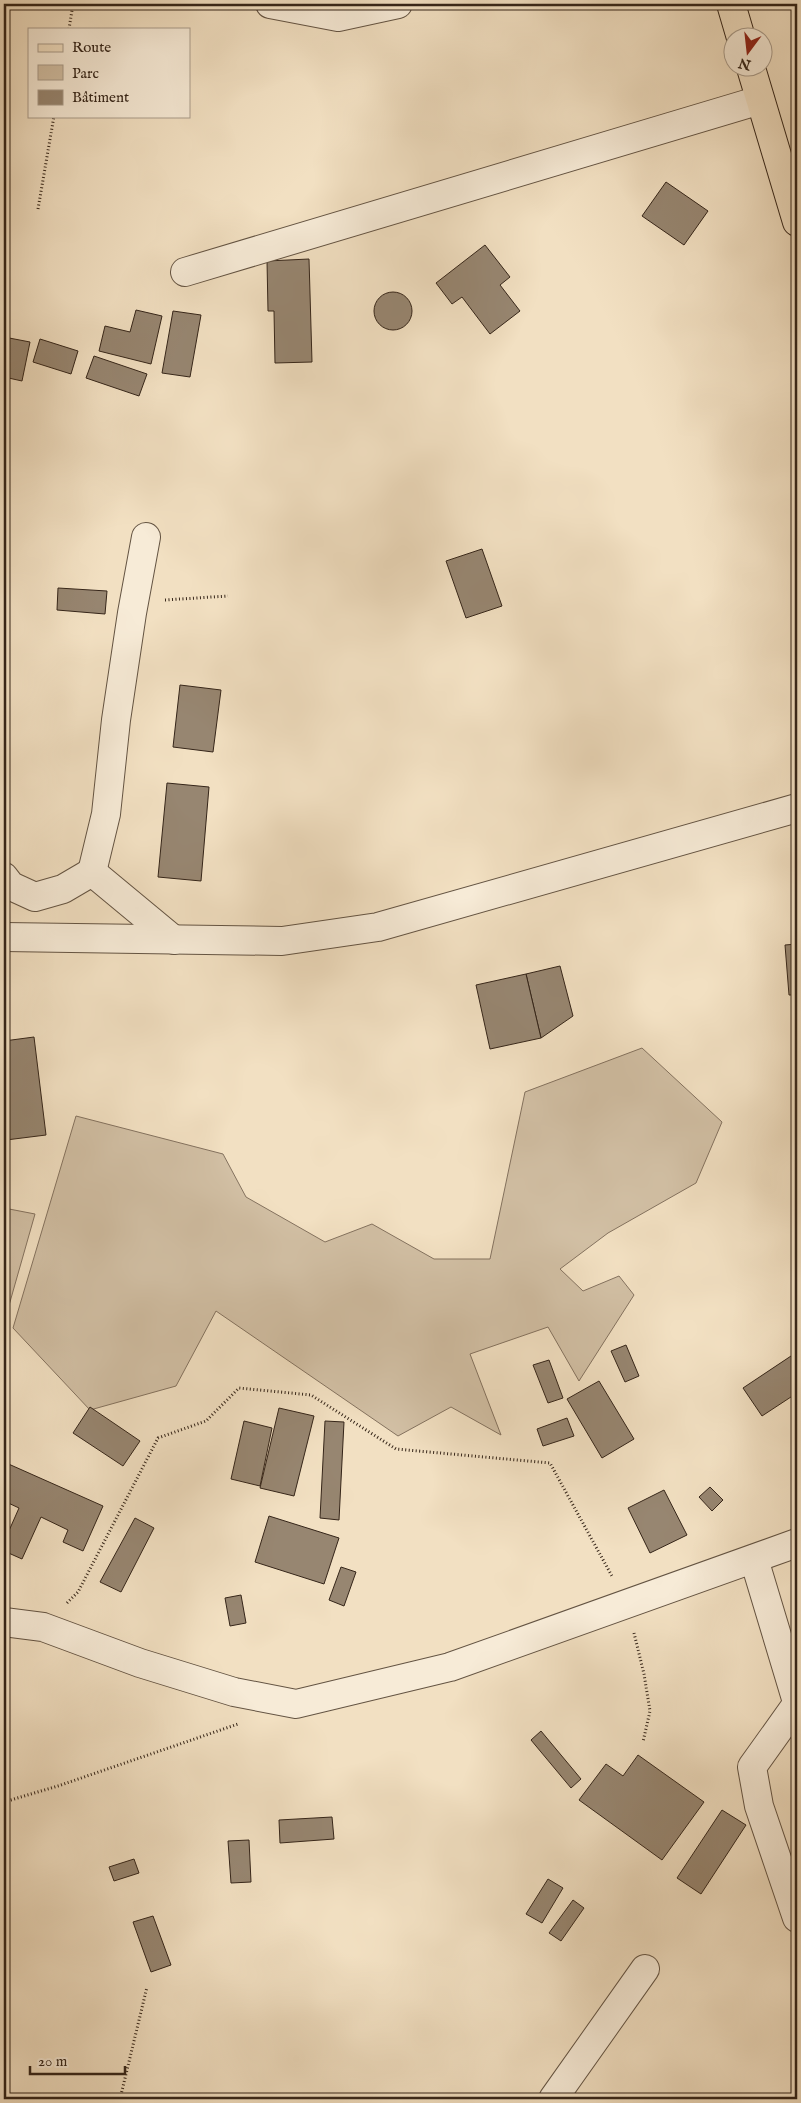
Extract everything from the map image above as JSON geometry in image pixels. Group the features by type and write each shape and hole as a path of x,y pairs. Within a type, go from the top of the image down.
{"main road":[{"path":"731,4 739,28"},
{"path":"754,78 797,222"}],"street":[{"path":"270,4 338,17 398,4"},
{"path":"186,272 760,100"},
{"path":"4,876 11,886 35,897 62,889 92,872 106,814 116,720 132,613 146,537"},
{"path":"4,936 282,941 378,927 797,808"},
{"path":"92,872 174,940"},
{"path":"4,1622 43,1626 140,1663 234,1692 296,1704 450,1666 797,1543"},
{"path":"754,1558 797,1703 752,1767 759,1806 797,1918"},
{"path":"553,2099 645,1969"}],"path":[{"path":"69,28 73,4"},
{"path":"38,209 54,118"},
{"path":"132,613 162,600 228,596"},
{"path":"43,1626 78,1592 158,1438 206,1421 239,1388 311,1395 396,1449 550,1463 626,1604 644,1674 650,1711 643,1742"},
{"path":"4,1802 58,1786 241,1723"},
{"path":"120,2099 146,1987"}],"green space":[{"path":"642,1048 722,1122 696,1183 608,1233 560,1269 583,1291 619,1276 634,1295 579,1381 548,1327 470,1354 501,1435 451,1407 398,1436 216,1311 176,1386 90,1410 13,1328 76,1116 223,1154 246,1197 325,1242 372,1224 434,1259 490,1259 525,1092"},
{"path":"4,1208 35,1214 4,1323"}],"building":[{"path":"666,182 708,211 684,245 642,216"},
{"path":"485,245 510,277 500,285 520,311 490,334 462,297 452,304 436,283"},
{"path":"309,259 312,362 275,363 274,311 268,311 267,261"},
{"path":"393,292 406,298 412,311 406,324 393,330 380,324 374,311 380,298"},
{"path":"136,310 162,316 151,364 99,351 105,326 130,332"},
{"path":"173,311 201,315 190,377 162,373"},
{"path":"4,337 30,342 22,381 4,377"},
{"path":"40,339 78,351 71,374 33,362"},
{"path":"94,356 147,374 139,396 86,378"},
{"path":"482,549 502,606 466,618 446,561"},
{"path":"58,588 107,591 105,614 57,610"},
{"path":"180,685 221,690 213,752 173,747"},
{"path":"167,783 209,787 201,881 158,877"},
{"path":"797,944 797,995 789,995 785,945"},
{"path":"560,966 573,1016 541,1038 526,974"},
{"path":"526,974 541,1038 490,1049 476,985"},
{"path":"34,1037 46,1135 6,1140 4,1125 4,1041"},
{"path":"626,1345 639,1376 625,1382 611,1351"},
{"path":"797,1352 797,1393 762,1416 743,1388"},
{"path":"549,1360 563,1398 548,1403 533,1365"},
{"path":"599,1381 634,1439 602,1458 567,1399"},
{"path":"90,1407 140,1441 123,1466 73,1433"},
{"path":"279,1408 314,1416 294,1496 260,1488"},
{"path":"567,1418 574,1436 543,1446 537,1429"},
{"path":"244,1421 272,1428 260,1486 231,1479"},
{"path":"325,1421 344,1422 339,1520 320,1518"},
{"path":"4,1462 103,1506 83,1551 63,1542 68,1530 41,1517 22,1559 4,1551 4,1542 19,1508 4,1501"},
{"path":"710,1487 723,1500 712,1511 699,1497"},
{"path":"664,1490 687,1535 650,1553 628,1508"},
{"path":"269,1516 339,1538 324,1584 255,1562"},
{"path":"135,1518 154,1528 121,1592 100,1582"},
{"path":"341,1567 356,1572 344,1606 329,1600"},
{"path":"241,1595 246,1623 230,1626 225,1598"},
{"path":"541,1731 581,1779 571,1788 531,1740"},
{"path":"638,1755 704,1802 662,1860 579,1800 606,1764 623,1776"},
{"path":"722,1810 746,1825 701,1894 677,1878"},
{"path":"332,1817 334,1839 280,1843 279,1820"},
{"path":"249,1840 251,1882 231,1883 228,1841"},
{"path":"134,1859 139,1873 114,1881 109,1867"},
{"path":"548,1879 563,1888 542,1923 526,1914"},
{"path":"573,1900 584,1908 561,1941 549,1933"},
{"path":"153,1916 171,1965 151,1972 133,1922"}]}
